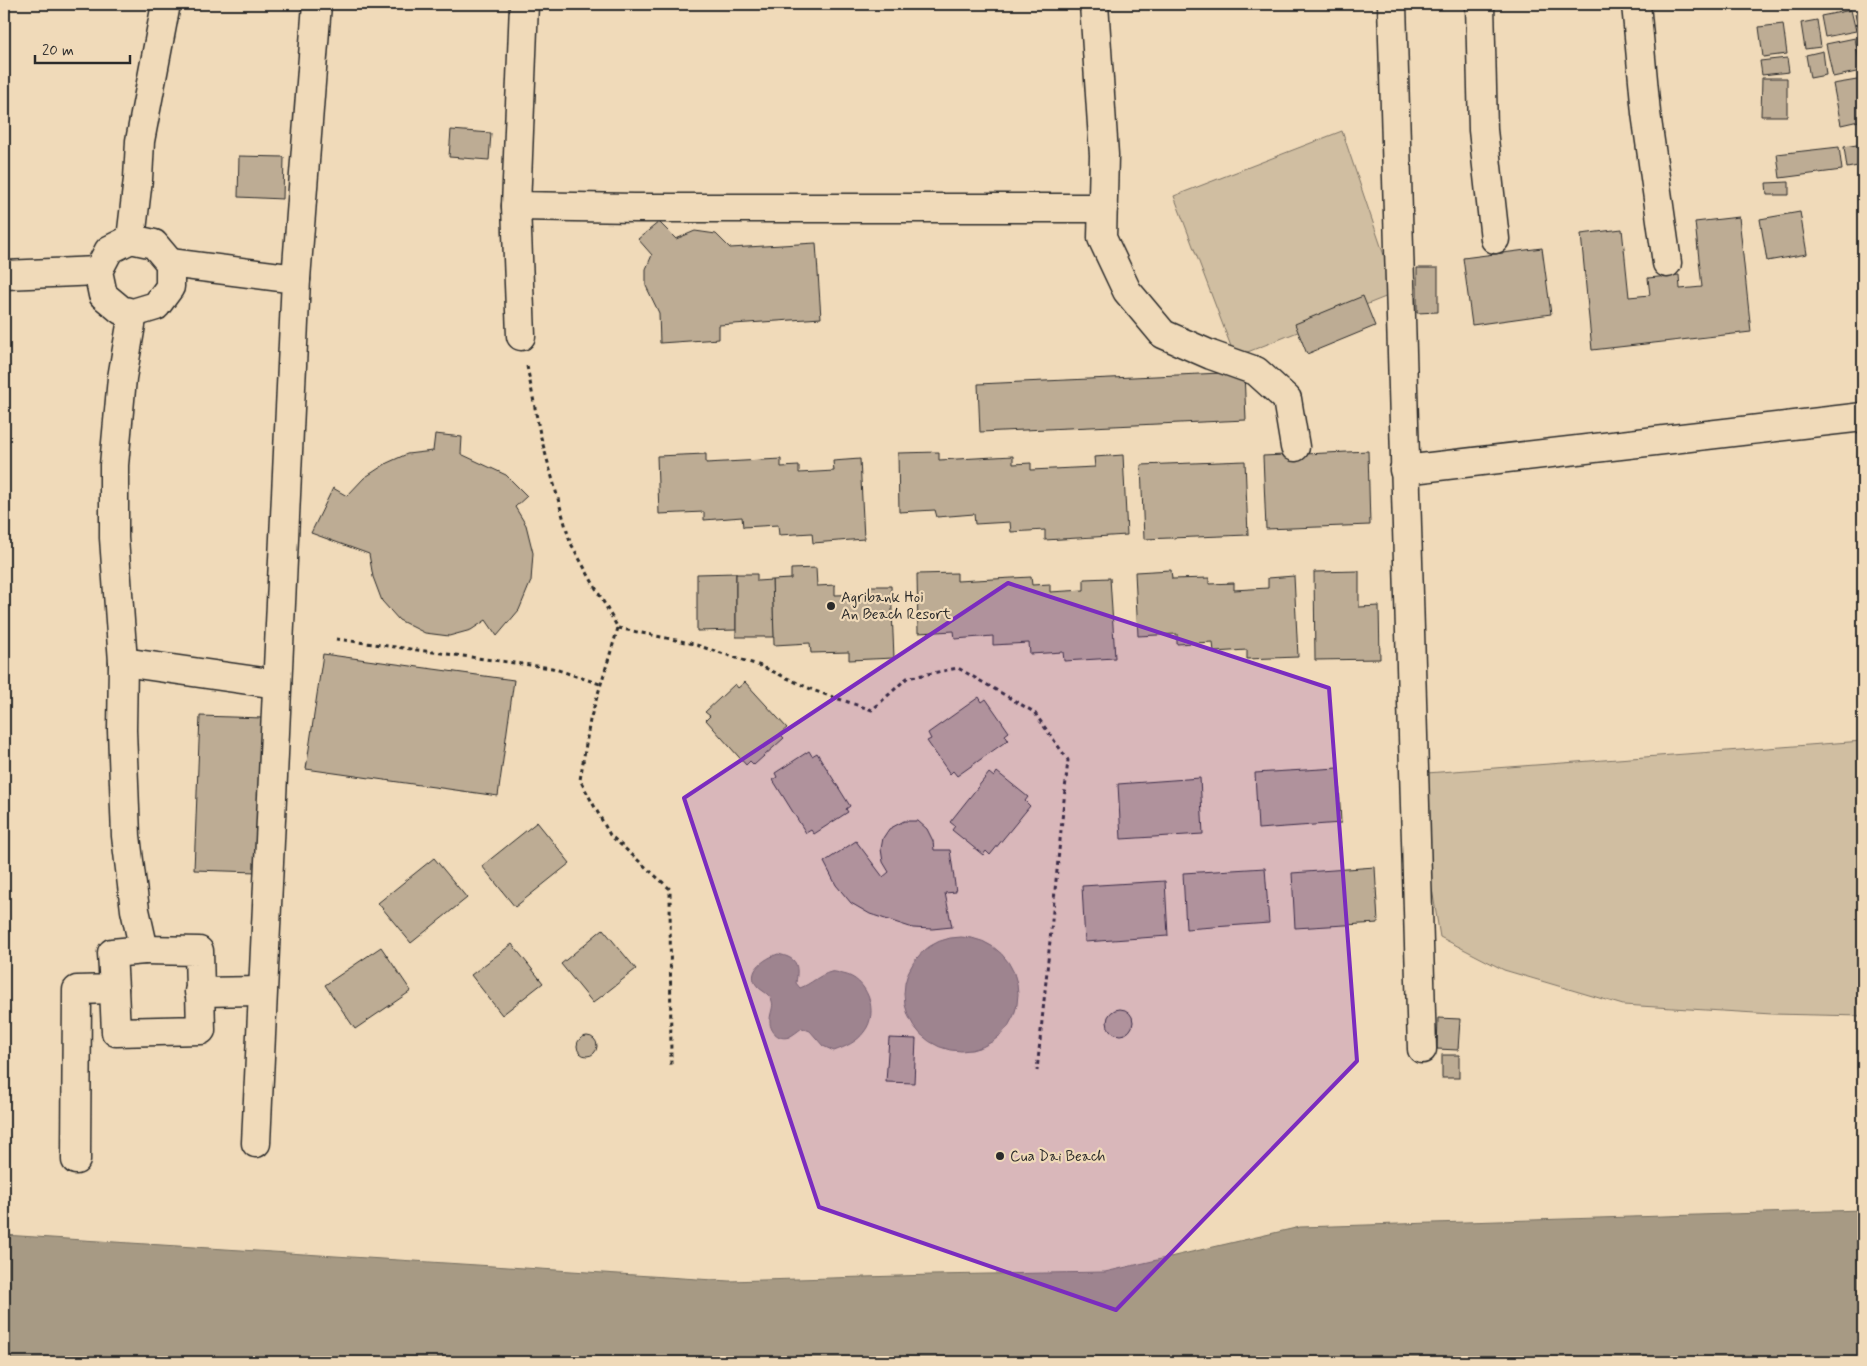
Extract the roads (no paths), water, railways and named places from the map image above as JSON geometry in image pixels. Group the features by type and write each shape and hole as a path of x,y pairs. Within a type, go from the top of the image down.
{"street":[{"path":"131,239 140,141 166,4"},
{"path":"256,1143 296,279 317,4"},
{"path":"521,336 516,206 524,4"},
{"path":"1094,4 1104,155 1102,238 1127,291 1163,334 1256,372 1286,398 1295,447"},
{"path":"1392,4 1422,1049"},
{"path":"1480,4 1483,130 1495,239"},
{"path":"1636,4 1646,113 1667,263"},
{"path":"516,206 1103,208"},
{"path":"131,239 154,244 170,263 170,287 156,306 133,313 121,310 103,295 98,271 110,250 131,239"},
{"path":"170,263 296,279"},
{"path":"5,275 98,271"},
{"path":"133,313 122,378 114,465 114,538 123,662 122,730 126,836 135,910 144,950"},
{"path":"1404,470 1863,417"},
{"path":"123,662 277,684"},
{"path":"144,950 199,951 201,1030 116,1032 112,952 144,950"},
{"path":"76,1160 77,990 114,989"},
{"path":"200,992 262,992"}],"place":[{"name":"Agribank Hoi An Beach Resort","path":"831,606"},
{"name":"Cua Dai Beach","path":"1000,1156"}]}
